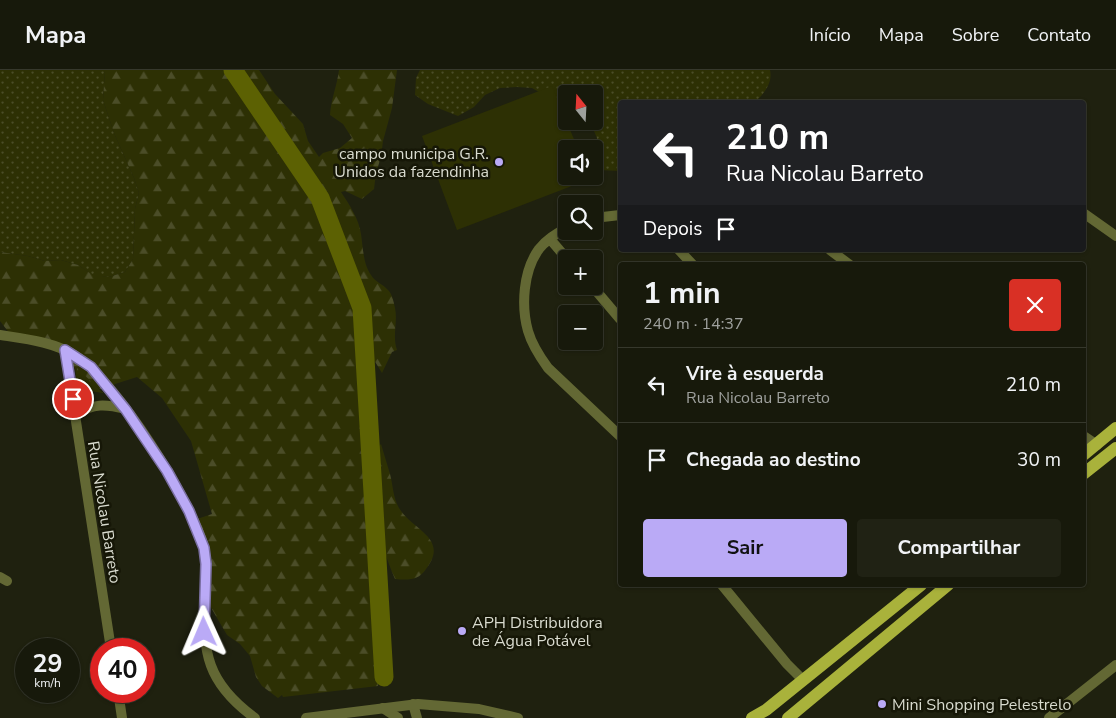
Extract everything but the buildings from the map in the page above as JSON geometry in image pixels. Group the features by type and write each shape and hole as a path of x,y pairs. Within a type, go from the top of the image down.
{"main road":[{"path":"1086,453 1116,428"},
{"path":"1086,472 1116,448"},
{"path":"752,718 766,710 802,679 918,587"},
{"path":"788,718 946,587"}],"street":[{"path":"603,217 618,215"},
{"path":"1086,215 1116,236"},
{"path":"558,234 540,248 529,269 525,302 528,332 539,356 548,368 618,434"},
{"path":"550,239 559,250"},
{"path":"681,252 690,262"},
{"path":"833,252 846,262"},
{"path":"600,295 618,316"},
{"path":"0,335 45,343 65,350 91,367 126,410 167,471 189,511 202,541 206,564 205,645 210,664 217,681 227,695 255,718"},
{"name":"Rua Nicolau Barreto","path":"65,350 109,638"},
{"path":"75,415 97,405 126,410"},
{"path":"1086,438 1097,445"},
{"path":"724,587 802,679"},
{"path":"1049,718 1116,665"},
{"path":"120,703 122,718"},
{"path":"413,704 417,718"},
{"path":"306,718 413,704 479,709 518,718"},
{"path":"383,708 398,718"}],"green space":[{"path":"0,70 105,70 103,100 114,133 139,193 135,209 133,259 125,272 109,277 94,276 78,265 61,260 45,261 28,256 0,252"},
{"path":"105,70 259,70 275,94 303,124 308,141 319,157 323,153 340,148 352,138 343,124 330,115 339,70 397,70 392,108 383,141 374,189 362,199 345,191 341,192 358,223 368,271 389,291 396,313 395,340 397,350 392,352 382,373 374,360 359,366 363,454 370,456 381,444 394,496 399,508 426,535 434,549 432,558 420,576 408,579 395,579 372,518 367,518 378,686 283,697 282,695 278,698 262,686 256,677 250,656 240,644 227,635 210,606 197,519 212,514 191,441 162,398 137,377 115,384 107,389 100,389 88,381 54,348 10,334 0,321 0,252 28,256 45,261 61,260 78,265 93,275 109,277 125,272 133,259 135,209 139,193 114,133 103,100"},
{"path":"420,70 770,70 771,75 767,88 757,100 618,100 618,171 603,170 603,140 597,140 594,130 603,130 603,85 558,85 558,107 548,97 532,88 500,88 485,95 474,107 458,116 428,104 415,95 416,78"},
{"name":"campo municipa G.R. Unidos da fazendinha","path":"552,86 558,101 558,130 570,130 574,140 558,140 558,185 574,185 457,230 422,136"},
{"path":"75,366 103,393 91,391 78,394"}],"waterway":[{"path":"233,70 320,198 362,308 384,677"}],"place":[{"name":"campo municipa G.R. Unidos da fazendinha","path":"499,162"},
{"name":"APH Distribuidora de Água Potável","path":"462,631"},
{"name":"Mini Shopping Pelestrelo","path":"882,704"}],"route":[{"path":"73,399 65,350 91,367 126,410 167,471 189,511 204,548 206,564 204,632"}]}
